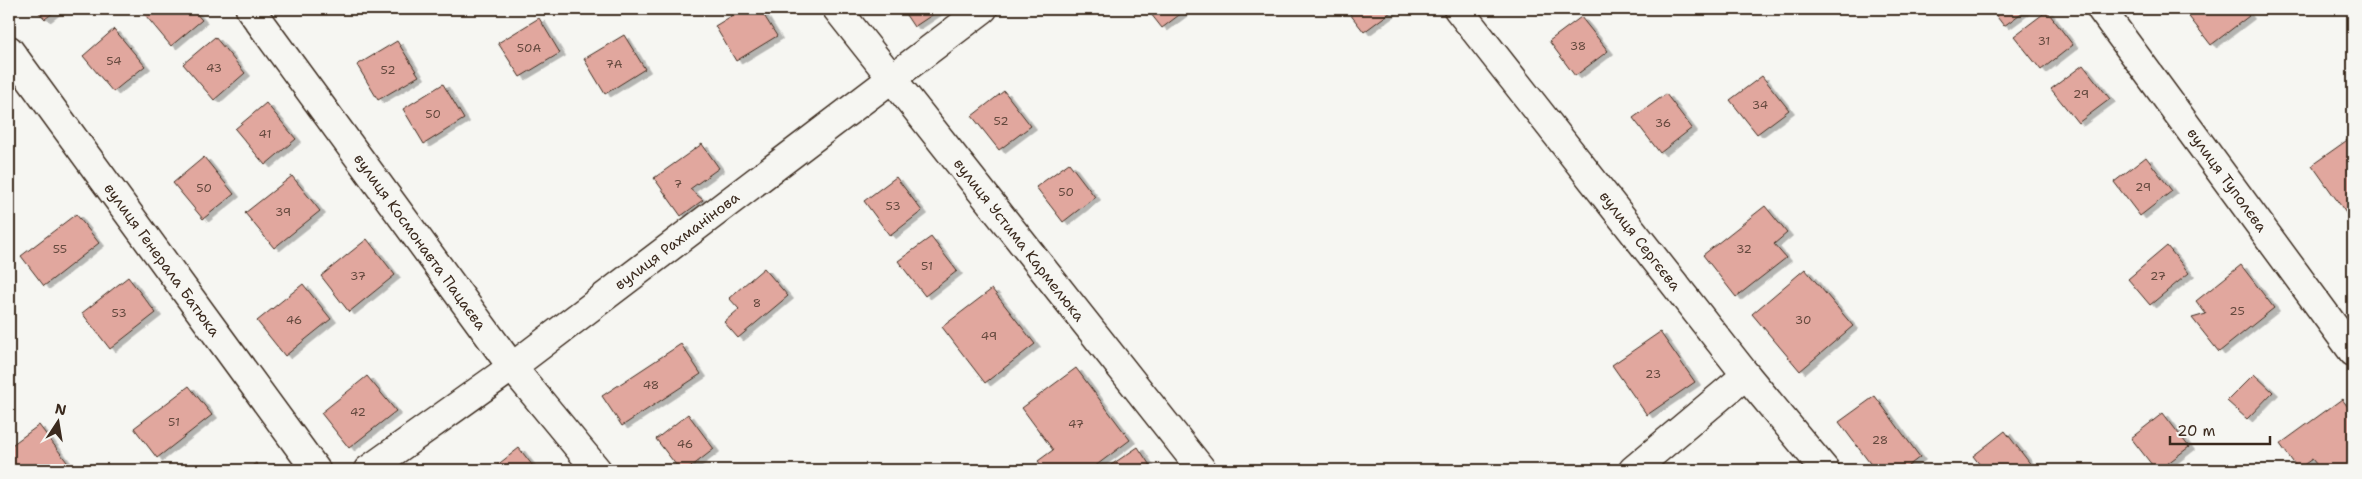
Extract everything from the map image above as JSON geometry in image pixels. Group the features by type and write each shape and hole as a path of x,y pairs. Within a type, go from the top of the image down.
{"street":[{"name":"вулиця Космонавта Пацаєва","path":"250,9 512,367 597,470"},
{"name":"вулиця Устима Кармелюка","path":"837,9 1202,470"},
{"name":"вулиця Рахманінова","path":"368,470 512,367 890,77 983,9"},
{"name":"вулиця Сергєєва","path":"1458,9 1746,375 1825,470"},
{"name":"вулиця Туполєва","path":"2101,9 2353,352"},
{"name":"вулиця Генерала Батюка","path":"9,50 316,470"},
{"path":"1633,470 1746,375"}],"building":[{"path":"36,9 58,9 45,19"},
{"path":"142,9 192,9 202,20 171,46"},
{"path":"743,9 760,9 777,36 736,61 715,26"},
{"path":"902,9 941,9 914,27"},
{"path":"1147,9 1187,9 1162,28"},
{"path":"1346,9 1395,9 1364,32"},
{"path":"1991,9 2027,9 2004,26"},
{"path":"2183,9 2244,9 2249,16 2211,45"},
{"path":"2047,11 2073,45 2041,70 2014,36"},
{"path":"1581,17 1608,51 1575,76 1549,41"},
{"path":"539,18 560,53 520,77 498,43"},
{"path":"114,29 145,66 113,92 83,56"},
{"path":"624,35 645,69 605,94 584,59"},
{"path":"215,37 245,73 214,100 183,64"},
{"path":"397,41 419,76 378,100 357,65"},
{"path":"2083,65 2110,99 2078,123 2051,89"},
{"path":"1762,76 1789,110 1757,134 1730,100"},
{"path":"443,84 464,119 424,144 403,109"},
{"path":"1004,91 1031,126 999,150 972,116"},
{"path":"1666,94 1692,128 1660,153 1633,118"},
{"path":"266,103 296,139 265,165 235,129"},
{"path":"2353,136 2353,223 2312,165"},
{"path":"702,144 719,168 690,189 703,200 681,216 654,178"},
{"path":"204,157 234,194 203,219 173,183"},
{"path":"2146,157 2172,191 2140,216 2114,182"},
{"path":"1069,163 1095,197 1063,222 1036,187"},
{"path":"292,176 320,211 274,248 245,213"},
{"path":"896,177 922,211 890,236 864,201"},
{"path":"1765,206 1787,233 1774,244 1786,258 1736,297 1703,255"},
{"path":"76,214 99,243 44,286 21,256"},
{"path":"931,237 957,271 925,296 898,261"},
{"path":"367,239 395,275 349,312 321,276"},
{"path":"2167,246 2189,273 2150,305 2128,279"},
{"path":"2241,265 2274,308 2219,352 2192,318 2206,314 2196,301"},
{"path":"764,268 788,296 738,338 724,322 739,309 729,298"},
{"path":"1805,269 1853,326 1800,371 1752,314"},
{"path":"128,277 156,313 110,349 82,313"},
{"path":"303,284 331,319 285,356 257,321"},
{"path":"992,289 1035,344 985,383 942,327"},
{"path":"1660,332 1695,382 1647,415 1612,365"},
{"path":"681,344 701,374 622,426 602,396"},
{"path":"1076,368 1130,440 1090,470 1045,470 1038,461 1053,450 1022,408"},
{"path":"2254,374 2273,392 2247,419 2227,401"},
{"path":"367,376 396,411 349,448 321,413"},
{"path":"189,386 212,415 157,458 134,428"},
{"path":"1875,396 1920,457 1903,470 1875,470 1839,422"},
{"path":"2342,399 2353,414 2353,464 2344,470 2321,470 2312,459 2298,469 2280,444"},
{"path":"2163,413 2189,447 2159,470 2156,470 2131,438"},
{"path":"688,414 714,449 687,470 680,470 656,439"},
{"path":"39,425 73,470 9,470 9,447"},
{"path":"2005,431 2032,466 2027,470 1984,470 1973,456"},
{"path":"1138,447 1153,470 1111,470 1108,467"},
{"path":"519,448 536,470 491,470"},
{"path":"256,463 261,470 247,470"},
{"path":"1510,465 1514,470 1503,470"}]}
